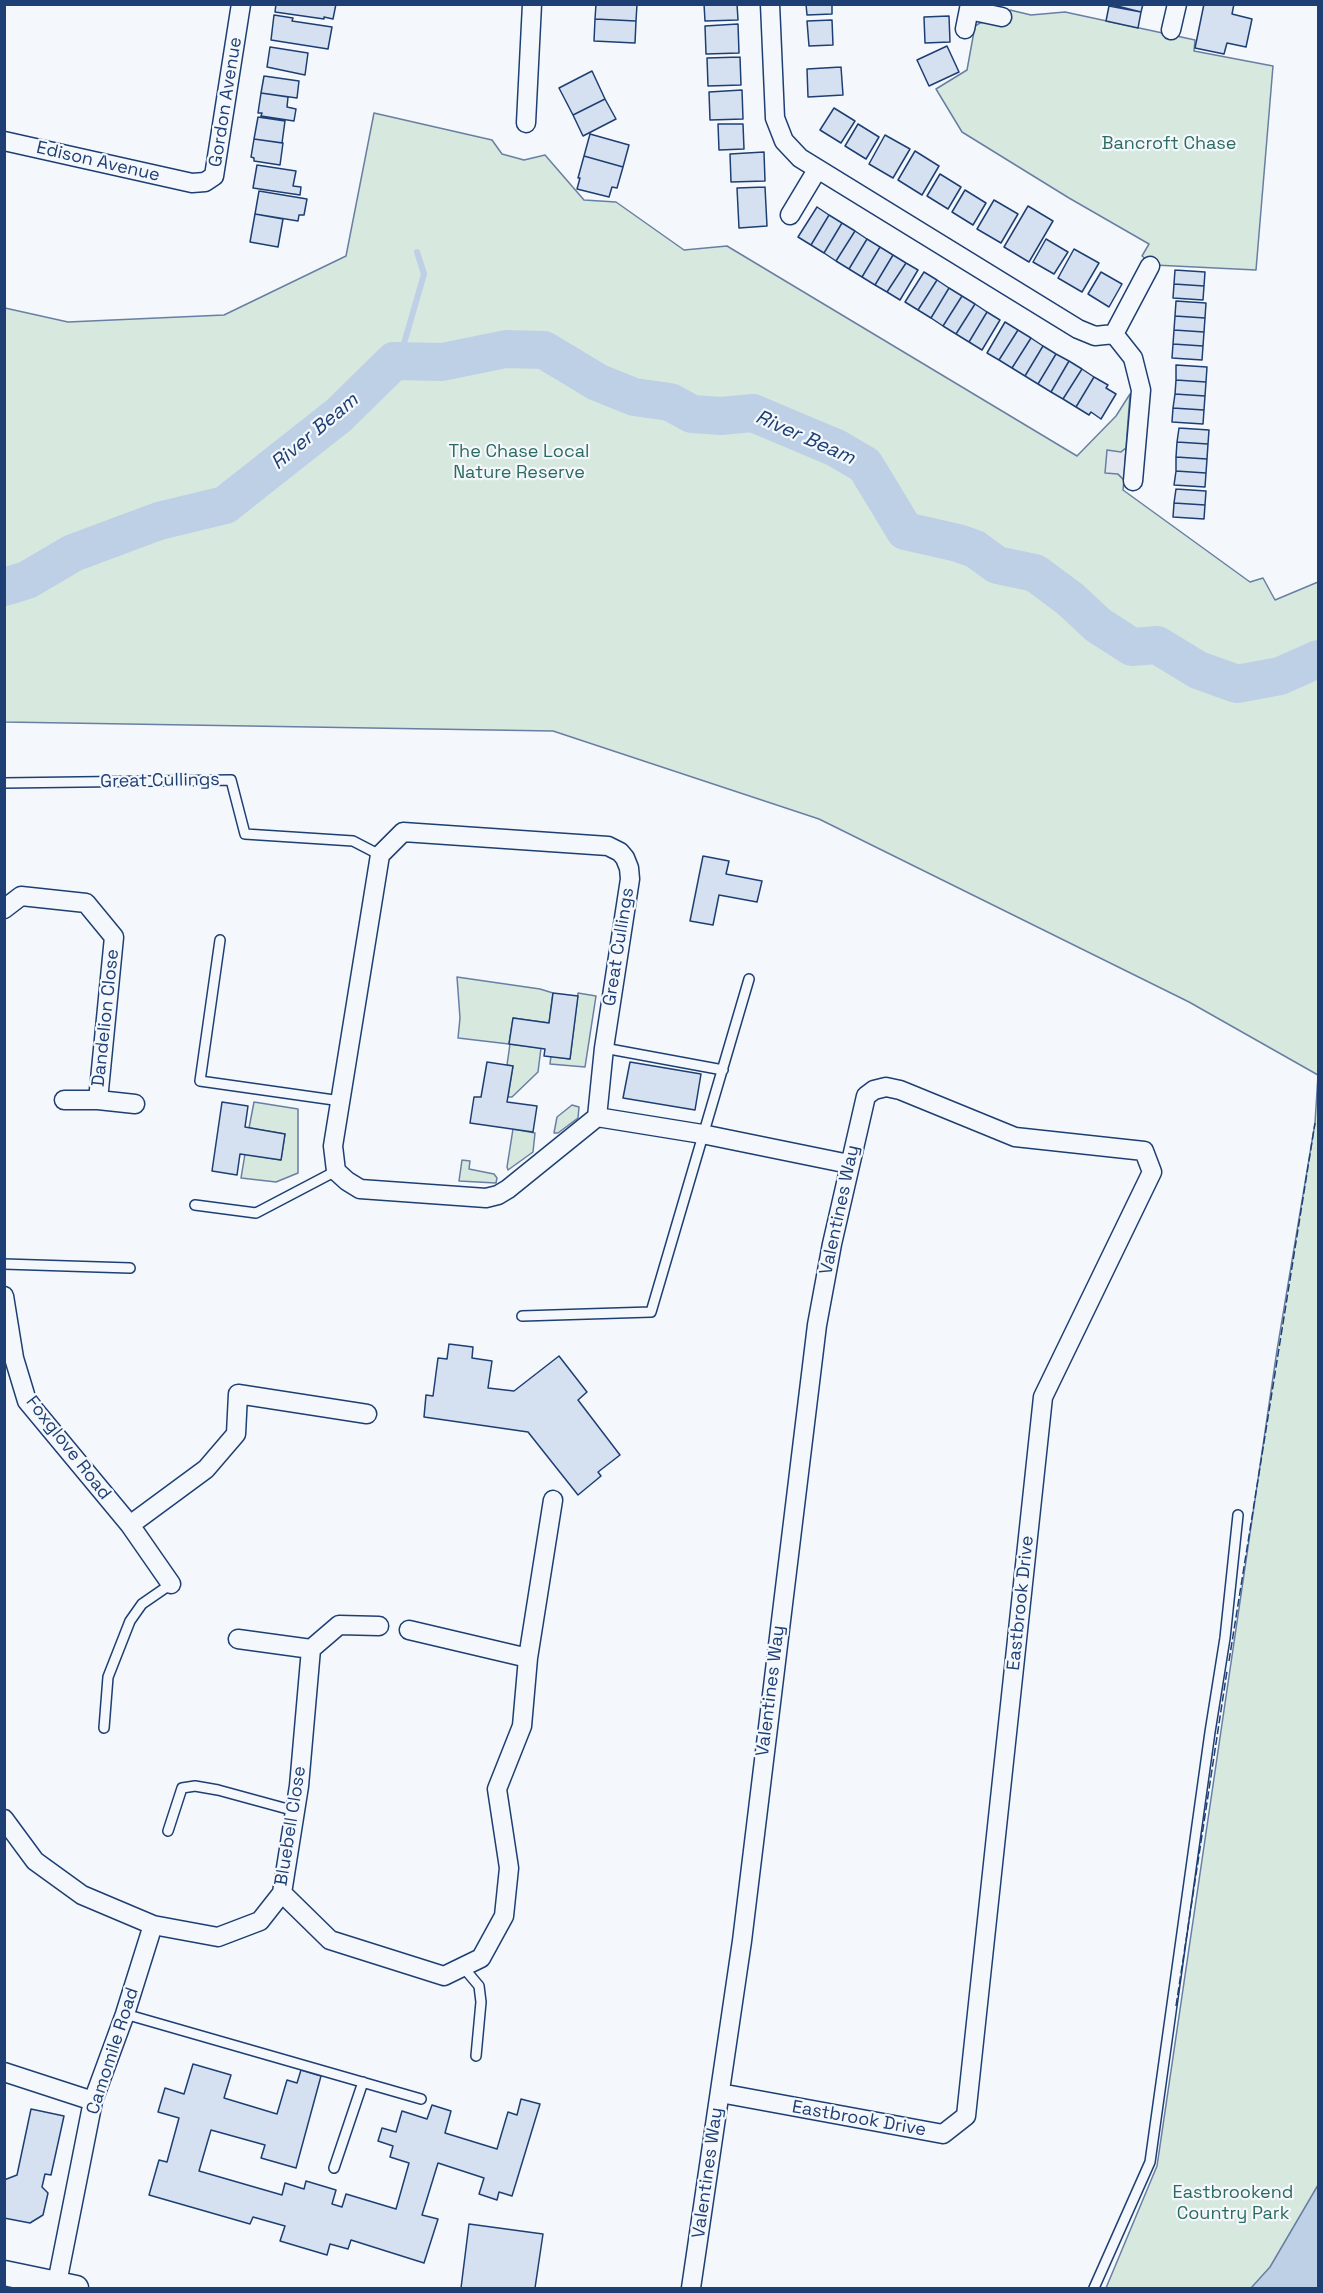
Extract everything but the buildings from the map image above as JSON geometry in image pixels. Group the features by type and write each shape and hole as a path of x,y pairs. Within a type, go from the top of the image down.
{"street":[{"name":"Gordon Avenue","path":"192,183 205,182 214,176 241,4"},
{"path":"526,123 532,4"},
{"path":"770,4 775,118 784,141 800,158 1078,329 1095,336 1114,334"},
{"path":"1171,30 1177,4"},
{"path":"965,29 970,7 1002,17"},
{"name":"Edison Avenue","path":"4,141 192,183"},
{"path":"790,215 817,170"},
{"path":"1114,334 1150,266"},
{"path":"1114,334 1133,358 1141,390 1133,481"},
{"name":"Great Cullings","path":"380,855 404,832 608,846 620,852 630,868 630,879 604,1048 597,1117"},
{"path":"380,855 333,1146 336,1171 347,1181 360,1189 486,1198 498,1195 597,1117 702,1134 849,1164"},
{"name":"Dandelion Close","path":"4,909 21,896 86,903 114,937 98,1100"},
{"name":"Eastbrook Drive","path":"720,2093 943,2134 966,2116 1043,1397 1152,1172 1144,1151 1015,1137 900,1090 886,1087 874,1090 866,1096"},
{"name":"Valentines Way","path":"691,2289 742,1941 817,1325 849,1164 866,1096"},
{"name":"Dandelion Close","path":"64,1100 98,1100 135,1104"},
{"name":"Foxglove Road","path":"4,1296 9,1359 27,1401 130,1525 171,1584"},
{"path":"130,1525 206,1469 236,1434 238,1394 367,1414"},
{"path":"282,1893 330,1940 444,1976 481,1958 504,1916 509,1868 497,1789 522,1726 528,1658 553,1500"},
{"path":"238,1639 311,1649 339,1625 379,1626"},
{"path":"409,1630 528,1658"},
{"name":"Bluebell Close","path":"4,1819 34,1861 82,1895 153,1925 218,1937 260,1921 282,1893 295,1811 311,1649"},
{"name":"Camomile Road","path":"66,2286 93,2101 125,2014 153,1925"},
{"path":"5,2074 93,2101"},
{"path":"4,2273 66,2286"}],"lane":[{"name":"Great Cullings","path":"4,783 231,780 245,834 353,842 380,855"},
{"path":"220,940 200,1080 340,1101"},
{"path":"522,1316 651,1312 748,979"},
{"path":"604,1048 723,1070"},
{"path":"195,1205 256,1213 336,1171"},
{"path":"4,1264 42,1263 130,1268"},
{"path":"1094,2289 1150,2162 1209,1731 1225,1638 1238,1515"},
{"path":"104,1728 108,1677 130,1621 142,1604 171,1584"},
{"path":"168,1831 182,1788 188,1787 218,1790 295,1811"},
{"path":"464,1967 479,1986 481,2002 476,2056"},
{"path":"125,2014 421,2099"},
{"path":"334,2168 363,2082"}],"green space":[{"name":"Bancroft Chase","path":"1010,10 1031,15 1065,12 1195,40 1194,51 1273,66 1256,270 1154,265 1142,256 1149,244 962,132 936,89 967,70 975,26 987,21 1006,25"},
{"name":"The Chase Local Nature Reserve","path":"374,113 492,140 502,154 524,160 545,155 584,200 616,202 684,250 727,246 1077,456 1116,416 1130,394 1126,448 1121,452 1118,474 1124,480 1123,490 1250,582 1263,578 1275,600 1318,582 1318,1075 1189,1002 819,819 553,731 5,722 5,308 68,322 224,315 346,256"},
{"path":"457,977 540,989 553,993 549,1023 513,1018 509,1044 458,1038 460,1018"},
{"path":"578,993 596,996 585,1067 550,1064 551,1056 570,1059"},
{"path":"510,1044 541,1048 538,1072 512,1097 508,1097 513,1066 507,1065"},
{"name":"Eastbrookend Country Park","path":"1318,1075 1318,2288 1106,2288 1157,2166 1277,1350 1315,1123"},
{"path":"254,1102 298,1109 298,1173 276,1182 241,1178 245,1154 281,1160 285,1134 249,1128"},
{"path":"572,1105 579,1107 578,1118 558,1133 554,1133 557,1117"},
{"path":"513,1129 535,1133 533,1152 508,1170 507,1167"},
{"path":"462,1160 470,1161 469,1169 494,1174 497,1178 496,1183 459,1181"}],"shaded area":[{"path":"1126,448 1124,480 1118,474 1105,473 1107,450 1121,452"}],"water":[{"path":"1318,2185 1318,2288 1251,2288 1270,2267"}],"waterway":[{"path":"399,361 424,274 417,252"},
{"name":"River Beam","path":"4,587 27,580 73,553 159,521 225,505 339,415 394,361 442,362 506,349 544,350 597,382 634,397 670,402 692,414 721,416 753,413 836,448 865,465 905,531 958,543 975,549 997,565 1035,573 1070,599 1098,625 1132,647 1157,645 1198,670 1237,684 1280,676 1318,659"}],"fence":[{"path":"1229,1661 1315,1123"},
{"path":"1176,2006 1227,1671"}]}
